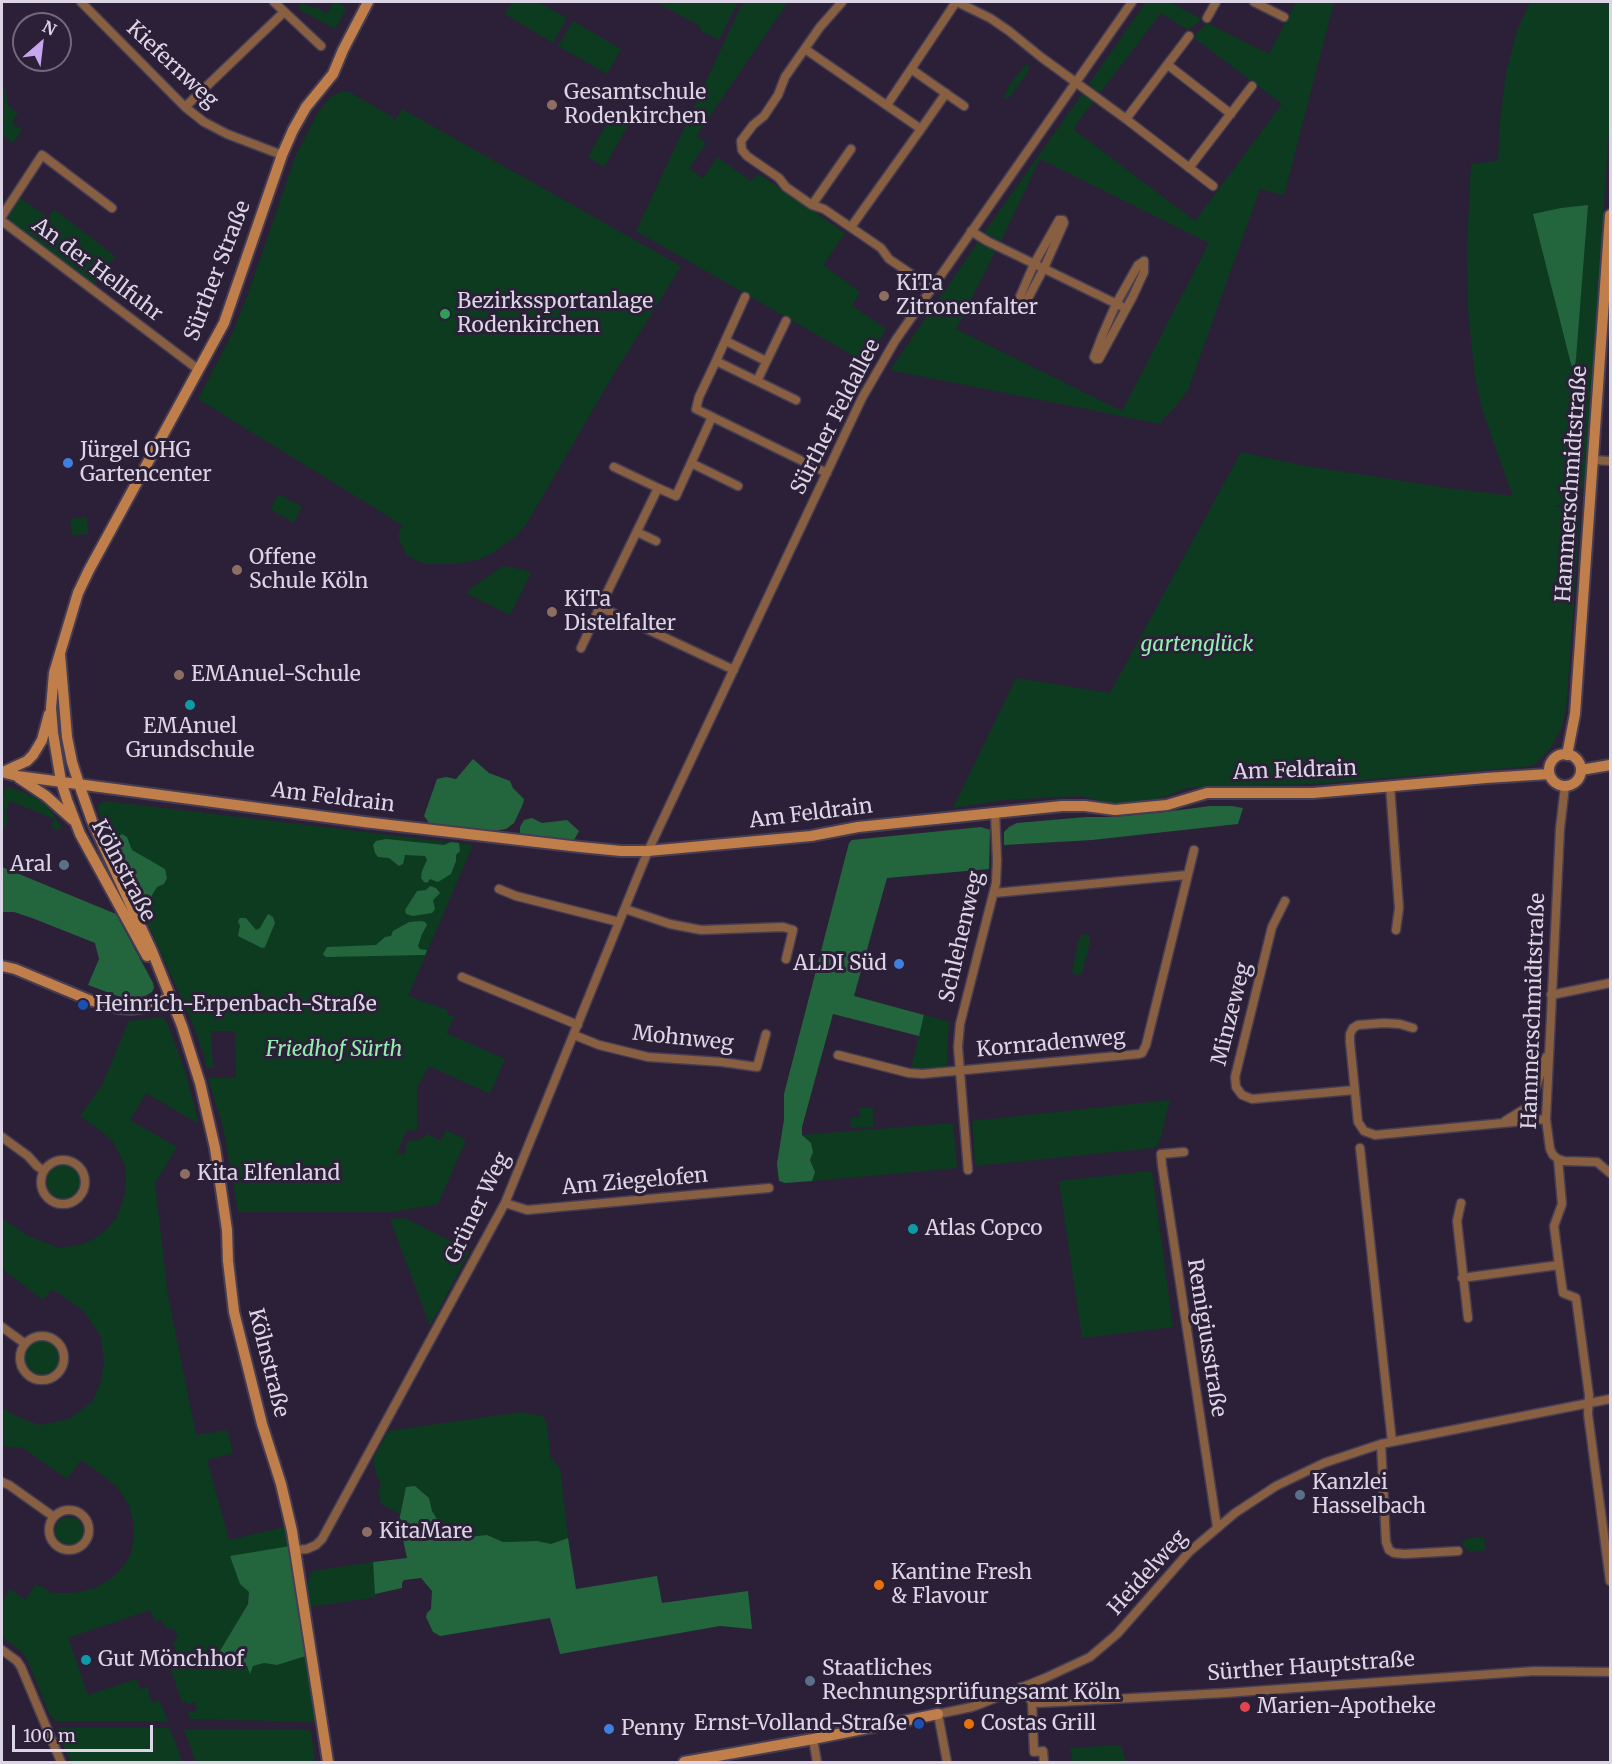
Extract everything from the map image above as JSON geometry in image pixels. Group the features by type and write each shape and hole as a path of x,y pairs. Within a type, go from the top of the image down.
{"street":[{"name":"Kiefernweg","path":"81,2 185,107 204,122 227,134 282,155"},
{"path":"274,2 321,46"},
{"name":"Sürther Straße","path":"61,781 53,733 52,687 78,593 224,323 292,130 306,107 333,74 368,2"},
{"path":"842,2 820,27 785,77 778,94 764,116 753,125 741,141 742,150 779,178 786,187 812,205 824,209 881,248 889,259 932,288"},
{"path":"887,105 957,2 990,18 1009,31 1214,186"},
{"name":"Sürther Feldallee","path":"648,851 877,370 971,231 1132,2"},
{"path":"1207,18 1216,2"},
{"path":"1254,2 1284,17"},
{"path":"185,107 284,12"},
{"path":"1126,119 1189,36"},
{"path":"805,49 921,129"},
{"path":"1168,65 1231,114"},
{"path":"911,69 964,106"},
{"path":"1189,168 1252,86"},
{"path":"850,227 946,93"},
{"path":"812,205 851,149"},
{"name":"An der Hellfuhr","path":"2,216 42,155 112,208"},
{"name":"Hammerschmidtstraße","path":"1567,754 1575,714 1611,215"},
{"path":"1063,219 1062,230 1044,268 1026,304 1022,309 1017,310 1016,306 1034,264 1055,226 1059,220 1063,219"},
{"name":"An der Hellfuhr","path":"2,220 199,370"},
{"path":"971,231 1127,309"},
{"path":"1144,261 1144,272 1127,309 1099,359 1096,359 1094,357 1116,304 1138,265 1144,261"},
{"path":"745,297 699,397 696,410 827,473"},
{"path":"757,381 786,321"},
{"path":"726,341 766,361"},
{"path":"716,361 796,400"},
{"path":"614,467 676,496 712,417"},
{"path":"1594,460 1611,461"},
{"path":"691,463 738,486"},
{"path":"581,648 658,488"},
{"path":"637,531 656,541"},
{"path":"600,607 734,670"},
{"name":"Sürther Straße","path":"60,654 67,737 79,784"},
{"path":"2,772 27,761 33,755 42,740 51,708"},
{"path":"1561,754 1567,754 1577,760 1581,770 1575,783 1565,786 1554,782 1549,774 1554,759 1561,754"},
{"path":"1581,770 1611,765"},
{"path":"2,772 17,776 46,796 74,821"},
{"name":"Am Feldrain","path":"17,776 375,823 580,847 648,851 811,836 858,827 1062,806 1115,810 1167,805 1207,793 1313,794 1549,774"},
{"name":"Kölnstraße","path":"61,781 74,821 160,976"},
{"name":"Kölnstraße","path":"79,784 92,821 141,927 182,1026 197,1074 212,1134 227,1230 234,1312 262,1424 281,1484 295,1550 328,1762"},
{"path":"1390,786 1399,908 1396,930"},
{"name":"Hammerschmidtstraße","path":"1565,786 1560,829 1546,1119 1550,1149 1558,1159 1562,1204 1554,1226 1559,1265 1563,1293 1576,1298 1611,1581"},
{"name":"Schlehenweg","path":"968,1170 958,1071 958,1047 960,1024 994,893 997,860 995,812"},
{"name":"Kornradenweg","path":"958,1071 1142,1053 1146,1045 1194,850"},
{"name":"Grüner Weg","path":"295,1550 307,1549 322,1539 505,1203 648,851"},
{"path":"994,893 1187,875"},
{"path":"499,890 619,922"},
{"name":"Minzeweg","path":"1285,901 1272,927 1235,1077 1236,1087 1242,1095 1252,1099 1355,1090"},
{"path":"625,909 670,924 701,930 783,927 793,930 786,960"},
{"path":"2,966 15,969 89,1000 118,1008 131,1009 170,998"},
{"path":"462,977 578,1024"},
{"path":"1551,995 1611,983"},
{"path":"1413,1028 1384,1023 1358,1025 1350,1034 1358,1122 1364,1131 1375,1135 1546,1119"},
{"name":"Mohnweg","path":"574,1035 648,1057 757,1067 766,1034"},
{"path":"1502,1123 1528,1107 1532,1102 1549,1051"},
{"path":"838,1054 909,1073 958,1071"},
{"path":"2,1137 44,1171"},
{"path":"1360,1148 1392,1442"},
{"name":"Remigiusstraße","path":"1184,1152 1161,1154 1217,1527"},
{"path":"1558,1159 1597,1162 1611,1173"},
{"path":"64,1160 75,1164 82,1172 84,1189 78,1198 68,1203 57,1203 47,1197 42,1187 44,1171 52,1163 58,1161 64,1160"},
{"name":"Am Ziegelofen","path":"505,1203 527,1210 769,1188"},
{"path":"1461,1203 1457,1221 1468,1318"},
{"path":"1462,1278 1559,1265"},
{"path":"2,1327 24,1343"},
{"path":"38,1335 45,1335 56,1340 64,1356 58,1373 42,1380 25,1373 19,1356 24,1343 38,1335"},
{"name":"Heidelweg","path":"938,1714 972,1707 1076,1664 1100,1650 1117,1634 1189,1552 1217,1527 1254,1500 1324,1463 1381,1444 1611,1399"},
{"path":"1381,1444 1386,1542 1389,1550 1404,1554 1458,1551"},
{"path":"2,1482 54,1517"},
{"path":"70,1510 86,1518 89,1536 83,1546 66,1550 55,1545 49,1528 54,1517 70,1510"},
{"path":"2,1650 17,1661 21,1667 61,1762"},
{"name":"Sürther Hauptstraße","path":"1032,1702 1225,1693 1535,1671 1611,1672"},
{"path":"1021,1687 1032,1702 1034,1752 1044,1751 1044,1762"},
{"path":"684,1762 938,1714 947,1762"},
{"path":"813,1739 817,1762"}],"green space":[{"path":"302,2 319,8 326,14 334,2 346,9 335,29 298,9"},
{"path":"512,2 538,2 567,18 553,43 505,14"},
{"path":"656,2 738,2 719,40 701,31 700,26"},
{"path":"743,2 788,2 696,136 706,143 689,169 703,178 717,157 751,181 759,174 845,233 823,265 860,292 852,306 886,329 866,363 636,231"},
{"path":"1146,2 1169,2 1202,19 1188,30 1161,13 1100,93 1089,84"},
{"path":"1296,2 1334,2 1284,195 1260,189 1188,390 1161,424 890,370 980,242 996,250 956,329 1122,411 1209,243 1040,159 1001,241 984,233 1082,94 1095,99 1073,129 1195,221 1282,104 1193,37 1207,23 1269,54"},
{"name":"gartenglück","path":"1530,2 1610,2 1610,115 1585,488 1581,488 1579,507 1553,505 1580,517 1566,710 1560,731 1550,749 1533,766 1314,784 1186,788 1162,798 1115,804 1081,796 1002,800 953,808 1016,678 1110,693 1241,452 1300,465 1513,496 1482,410 1475,378 1468,309 1467,248 1471,164 1498,161 1500,119 1506,73 1517,30"},
{"path":"573,21 621,49 607,74 558,46"},
{"path":"1026,64 1029,66 1028,72 1007,99 1004,97 1010,84"},
{"path":"2,86 5,89 8,106 18,112 12,123 22,130 13,143 2,135"},
{"name":"Bezirkssportanlage Rodenkirchen","path":"349,92 393,117 394,122 402,109 681,266 609,382 527,523 516,536 491,554 477,560 454,564 429,564 417,561 406,554 399,539 402,525 198,399 232,334 296,155 317,114 331,96"},
{"path":"613,112 630,122 604,167 588,157"},
{"path":"19,197 48,218 54,209 115,256 95,285 13,226 9,219 10,210"},
{"path":"1588,205 1576,358 1574,373 1533,214"},
{"path":"279,494 302,507 294,523 270,509"},
{"path":"87,517 88,534 72,535 70,519"},
{"path":"503,566 531,573 510,615 466,593"},
{"path":"473,759 489,773 510,781 513,788 524,799 514,823 506,829 492,831 429,823 424,816 437,779 446,777 456,779"},
{"path":"9,787 42,802 49,808 62,828 58,830 51,828 54,819 10,801 5,813 8,818 6,826 2,830 2,802 5,789"},
{"name":"Friedhof Sürth","path":"105,801 473,845 408,996 447,1010 447,1015 455,1016 446,1033 505,1059 490,1094 429,1066 417,1088 417,1130 406,1131 397,1153 405,1154 407,1141 420,1140 427,1134 441,1141 446,1130 466,1140 438,1204 392,1212 238,1212 223,1127 208,1078 236,1078 235,1031 211,1031 213,1068 206,1068 192,1022 99,814 98,805"},
{"path":"1210,806 1243,808 1238,824 1092,840 1004,845 1004,832 1017,823 1114,817"},
{"path":"532,818 542,823 567,820 579,831 573,842 520,833 524,820"},
{"path":"981,827 990,830 989,869 887,878 854,996 924,1015 919,1036 833,1014 802,1127 802,1135 811,1143 813,1152 810,1160 815,1172 812,1181 785,1183 779,1181 777,1164 784,1120 784,1094 849,843 852,840"},
{"path":"122,834 127,837 132,850 165,869 167,878 164,884 157,887 150,904 143,910 114,848 117,838"},
{"path":"386,839 444,845 451,842 459,843 460,851 456,855 451,874 438,882 430,879 427,883 421,878 427,860 425,856 405,855 403,864 399,866 389,858 378,857 373,845 376,841"},
{"path":"2,867 116,914 153,983 152,992 145,996 123,998 88,985 99,959 95,943 14,912 2,912"},
{"path":"430,886 436,888 440,893 433,900 435,909 432,913 413,916 406,914 405,910 417,891 426,890"},
{"path":"268,914 273,917 275,923 265,947 262,948 238,936 240,918 246,918 256,930 260,928"},
{"path":"422,921 427,925 418,946 420,949 427,950 425,955 326,957 323,954 327,947 376,945 409,922"},
{"path":"1087,934 1090,943 1082,973 1077,976 1072,970 1079,939 1082,935"},
{"path":"924,1015 950,1022 947,1066 925,1070 911,1069"},
{"path":"162,1017 166,1020 184,1068 199,1124 146,1093 130,1120 177,1147 155,1183 168,1296 196,1435 227,1430 233,1453 207,1460 229,1540 284,1527 290,1546 249,1592 247,1604 221,1651 253,1666 264,1663 277,1665 306,1656 316,1722 190,1719 188,1713 197,1710 195,1702 187,1704 186,1701 182,1702 167,1658 179,1657 173,1644 178,1637 174,1629 166,1628 161,1620 155,1622 150,1610 68,1638 88,1695 136,1679 140,1689 149,1688 152,1703 159,1700 168,1721 56,1721 50,1716 27,1659 21,1651 2,1637 2,1602 10,1589 25,1600 36,1584 53,1593 74,1593 95,1588 111,1579 122,1568 130,1556 134,1540 129,1505 117,1487 101,1474 81,1460 67,1479 23,1448 2,1446 2,1407 15,1416 40,1425 69,1419 92,1402 101,1382 104,1361 101,1337 84,1311 52,1289 43,1300 2,1269 2,1221 3,1219 28,1236 59,1248 83,1244 96,1238 117,1217 125,1194 125,1165 113,1142 80,1116 102,1085 129,1021"},
{"path":"1170,1100 1159,1143 1153,1148 975,1166 972,1121"},
{"path":"873,1107 874,1127 851,1128 850,1118 860,1117 859,1108"},
{"path":"953,1123 957,1168 812,1181 815,1172 802,1135"},
{"path":"64,1164 77,1169 82,1182 77,1195 64,1200 51,1195 46,1182 51,1169"},
{"path":"1152,1171 1173,1327 1082,1338 1059,1181"},
{"path":"405,1218 470,1251 430,1326 390,1219"},
{"path":"41,1339 54,1345 60,1358 54,1371 41,1377 28,1371 22,1358 28,1345"},
{"path":"522,1412 543,1416 547,1424 551,1459 560,1468 568,1538 551,1544 537,1541 503,1542 487,1535 468,1537 445,1534 432,1511 429,1498 406,1487 400,1514 381,1504 378,1490 381,1483 376,1474 373,1459 388,1431"},
{"path":"415,1486 429,1498 432,1511 446,1534 468,1537 487,1535 503,1542 537,1541 551,1544 568,1538 576,1589 657,1576 662,1603 748,1591 752,1629 720,1626 560,1654 550,1618 440,1636 433,1632 426,1617 431,1609 432,1591 421,1578 404,1580 402,1588 375,1594 373,1562 407,1558 399,1521 406,1487"},
{"path":"69,1517 79,1521 83,1531 79,1541 69,1545 59,1541 55,1531 59,1521"},
{"path":"1484,1537 1486,1550 1470,1552 1463,1546 1462,1542 1469,1538"},
{"path":"290,1546 306,1656 277,1665 264,1663 253,1666 250,1674 247,1666 237,1665 220,1651 248,1604 249,1592 240,1584 230,1556"},
{"path":"373,1562 376,1597 310,1607 308,1585 312,1571"},
{"path":"59,1728 168,1728 182,1762 71,1762 57,1731"},
{"path":"184,1730 309,1730 315,1762 196,1762"},
{"path":"1121,1745 1126,1762 1073,1762 1070,1748"}],"place":[{"name":"Gesamtschule Rodenkirchen","path":"552,105"},
{"name":"KiTa Zitronenfalter","path":"884,296"},
{"name":"Bezirkssportanlage Rodenkirchen","path":"445,314"},
{"name":"Jürgel OHG Gartencenter","path":"68,463"},
{"name":"Offene Schule Köln","path":"237,570"},
{"name":"KiTa Distelfalter","path":"552,612"},
{"name":"EMAnuel-Schule","path":"179,675"},
{"name":"EMAnuel Grundschule","path":"190,705"},
{"name":"Aral","path":"64,865"},
{"name":"ALDI Süd","path":"899,964"},
{"name":"Heinrich-Erpenbach-Straße","path":"83,1005"},
{"name":"Kita Elfenland","path":"185,1174"},
{"name":"Atlas Copco","path":"913,1229"},
{"name":"Kanzlei Hasselbach","path":"1300,1495"},
{"name":"KitaMare","path":"367,1532"},
{"name":"Kantine Fresh & Flavour","path":"879,1585"},
{"name":"Gut Mönchhof","path":"86,1660"},
{"name":"Staatliches Rechnungsprüfungsamt Köln","path":"810,1681"},
{"name":"Marien-Apotheke","path":"1245,1707"},
{"name":"Ernst-Volland-Straße","path":"919,1724"},
{"name":"Costas Grill","path":"969,1724"},
{"name":"Penny","path":"609,1729"}]}
